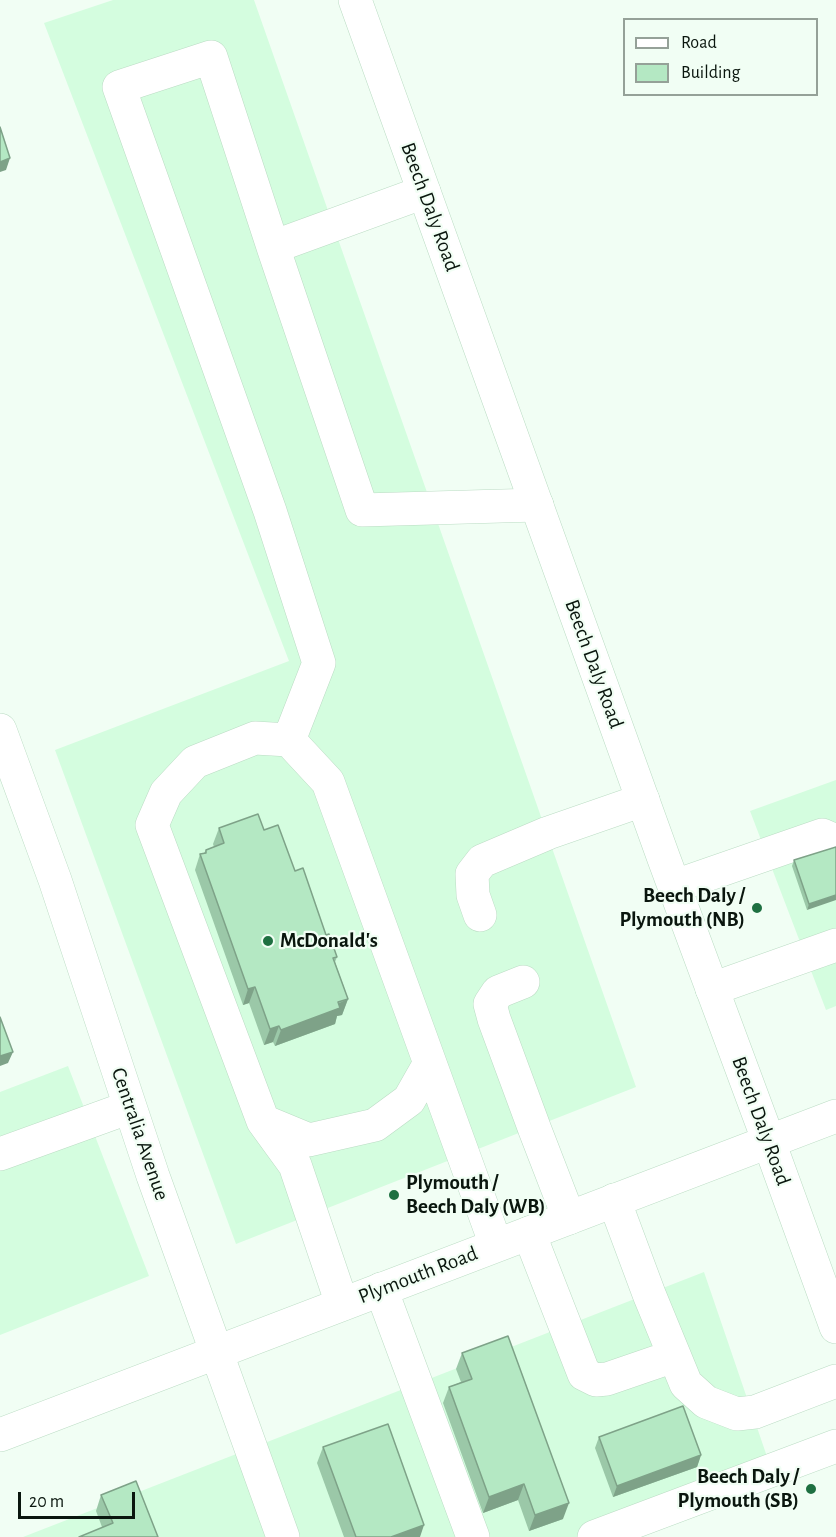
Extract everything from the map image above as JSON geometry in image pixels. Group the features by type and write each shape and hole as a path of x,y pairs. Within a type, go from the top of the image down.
{"main road":[{"name":"Beech Daly Road","path":"355,0 712,989 769,1142 827,1272 836,1327"},
{"path":"289,740 319,663 270,510 119,87 211,57 362,510 537,505"},
{"path":"273,248 424,192"},
{"name":"Centralia Avenue","path":"0,730 55,880 153,1176 283,1537"},
{"path":"342,1304 295,1165 263,1121 152,825 166,793 195,762 255,738 289,740 328,782 496,1245"},
{"path":"480,915 473,895 472,873 482,861 548,833 643,800"},
{"path":"675,886 822,835 836,841"},
{"path":"712,989 836,945"},
{"path":"523,982 498,992 490,1004 569,1218"},
{"path":"263,1121 309,1140 375,1125 409,1100 430,1063"},
{"path":"0,1154 130,1107"},
{"name":"Plymouth Road","path":"0,1435 836,1116"},
{"path":"614,1200 686,1384 706,1402 737,1413 755,1412 836,1382"},
{"path":"529,1233 584,1374 596,1380 607,1379 674,1356"},
{"path":"381,1289 474,1537"},
{"path":"594,1537 836,1446"}],"shaded area":[{"path":"113,0 254,0 636,1087 236,1244 55,750 289,661 44,23"},
{"path":"836,780 836,1006 826,1010 750,811"},
{"path":"68,1066 149,1276 0,1335 0,1092"},
{"path":"704,1272 777,1486 641,1537 23,1537"}],"building":[{"path":"0,127 10,158 0,162"},
{"path":"258,814 264,830 278,825 295,871 303,868 326,935 329,934 337,957 333,958 348,999 338,1002 340,1008 281,1030 279,1026 270,1029 255,987 248,989 200,854 224,843 219,828"},
{"path":"836,847 836,895 809,904 794,860"},
{"path":"0,1017 13,1052 0,1056"},
{"path":"508,1336 569,1503 535,1515 524,1484 489,1497 449,1387 472,1379 462,1353"},
{"path":"683,1406 701,1455 617,1486 599,1437"},
{"path":"388,1424 424,1525 391,1537 356,1537 323,1447"},
{"path":"136,1481 158,1537 79,1537 113,1523 101,1495"}],"place":[{"name":"Beech Daly / Plymouth (NB)","path":"757,908"},
{"name":"McDonald's","path":"268,941"},
{"name":"Plymouth / Beech Daly (WB)","path":"394,1195"},
{"name":"Beech Daly / Plymouth (SB)","path":"811,1489"}]}
